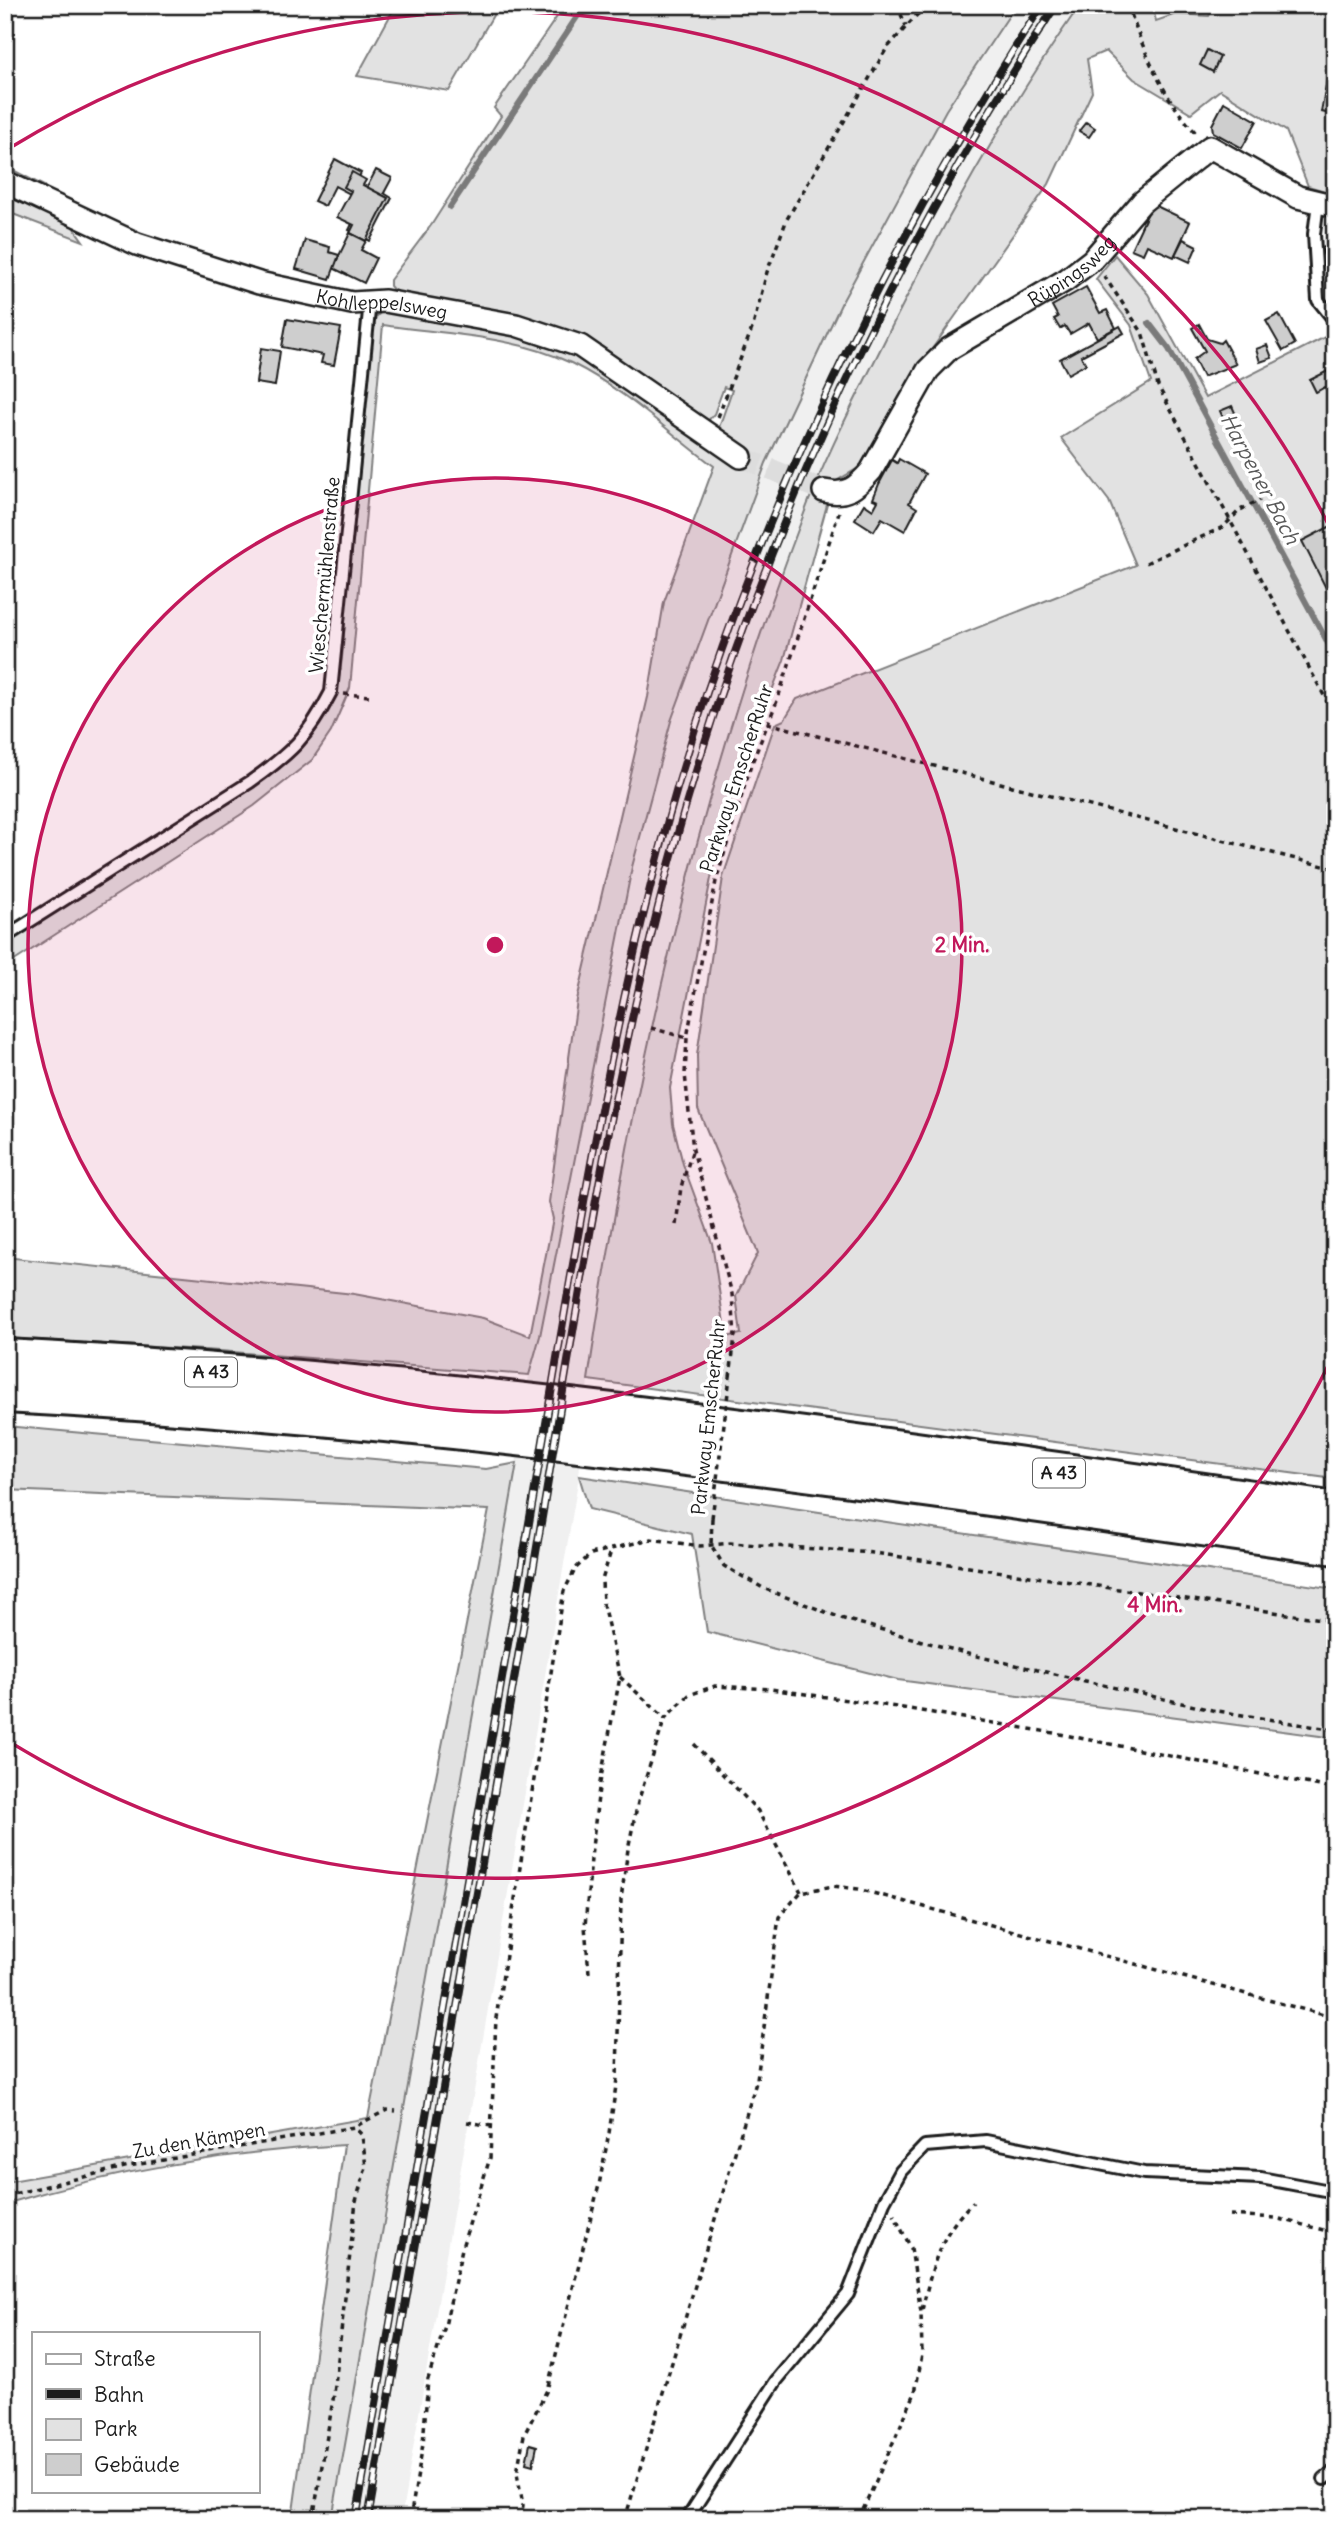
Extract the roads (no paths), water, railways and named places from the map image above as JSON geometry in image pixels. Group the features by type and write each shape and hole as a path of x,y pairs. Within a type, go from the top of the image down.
{"highway":[{"name":"A 43","path":"5,1359 132,1366 537,1402 743,1428 1335,1512"},
{"name":"A 43","path":"5,1393 128,1399 376,1420 747,1464 1335,1545"}],"street":[{"name":"Rüpingsweg","path":"824,491 846,493 858,486 871,471 928,370 949,349 1066,280 1092,260 1142,202 1210,147 1298,197 1326,205"},
{"name":"Kohlleppelsweg","path":"5,182 137,244 259,283 352,303 370,301 516,326 580,346 741,457"}],"lane":[{"path":"1326,205 1314,234 1318,300 1335,321"},
{"name":"Wieschermühlenstraße","path":"5,937 286,757 313,727 331,692 370,301"},
{"path":"688,2519 776,2382 848,2294 884,2202 901,2171 925,2146 986,2141 1144,2173 1261,2178 1335,2192"},
{"path":"1324,2479 1335,2470"}],"waterway":[{"path":"450,207 585,5"},
{"name":"Harpener Bach","path":"1149,323 1169,349 1335,656"}],"tunnel":[{"path":"741,457 824,491"}],"railway":[{"path":"356,2519 598,1127 645,907 674,799 707,692 739,602 812,425 897,253 991,86 1042,5"},
{"path":"368,2519 608,1135 668,869 701,754 739,642 781,531 828,422 878,314 934,209 993,106 1056,5"}]}
